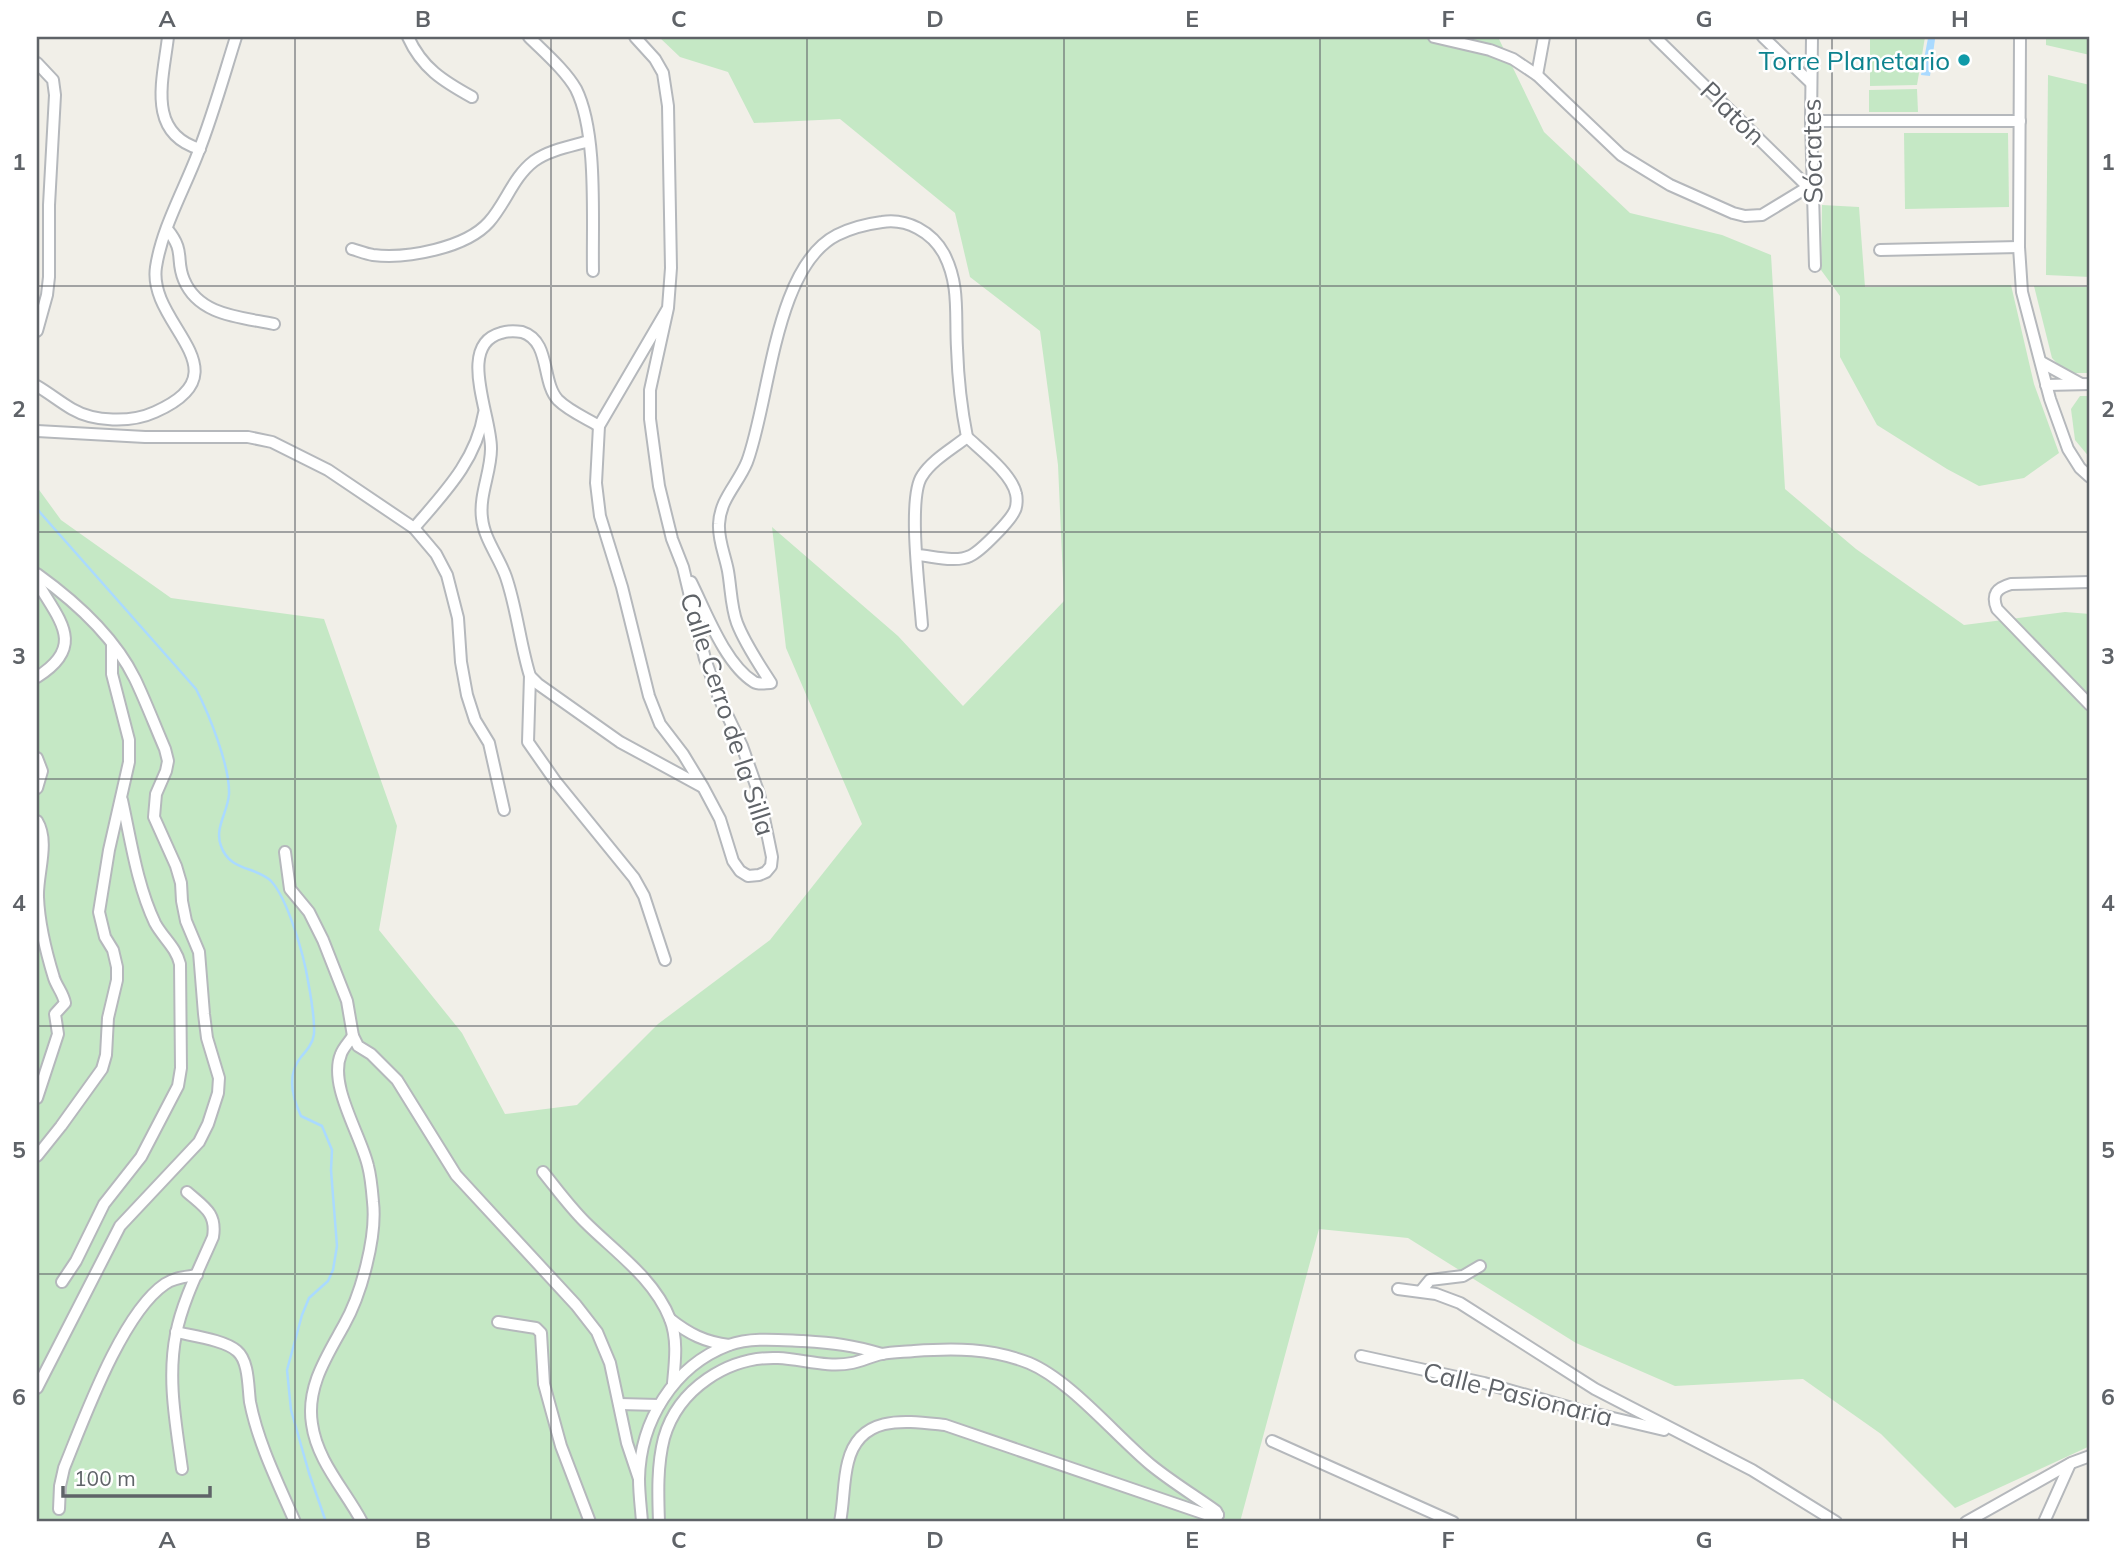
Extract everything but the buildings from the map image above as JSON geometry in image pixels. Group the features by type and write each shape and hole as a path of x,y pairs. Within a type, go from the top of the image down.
{"street":[{"path":"168,37 163,82 163,116 174,137 185,145 200,149"},
{"path":"37,386 71,409 85,415 134,419 153,413 185,396 192,384 192,357 157,292 155,271 167,229 200,149 236,37"},
{"path":"408,37 414,50 441,80 472,97"},
{"path":"529,37 574,86 586,118 593,271"},
{"name":"Calle Cerro de la Silla","path":"599,426 596,483 600,516 622,587 649,696 660,724 683,754 720,819 733,861 740,871 748,876 766,872 771,866 772,857 759,794 705,659 683,567 672,539 659,486 650,419 650,390 668,308 671,268 667,89 655,58 635,37"},
{"path":"1434,37 1502,54 1526,66 1622,155 1670,185 1726,210 1745,216 1762,215 1810,187"},
{"path":"1537,75 1544,37"},
{"name":"Platón","path":"1655,37 1810,187"},
{"path":"1763,37 1811,83"},
{"name":"Sócrates","path":"1812,37 1810,187 1815,266"},
{"path":"2020,37 2019,247 2022,292 2046,385 2068,449 2080,468 2090,477"},
{"path":"37,63 53,80 55,94 49,205 49,277 37,331"},
{"path":"1811,121 2020,121"},
{"path":"352,249 373,255 425,253 470,239 489,222 520,174 535,160 589,141"},
{"path":"683,567 736,665 754,682 771,683 744,640 736,621 728,569 720,542 719,513 725,497 746,463 764,401 783,313 795,282 810,258 834,236 866,224 891,220 907,223 929,235 943,253 956,282 959,396 967,437 1012,482 1017,495 1016,509 1011,518 970,556 959,558 917,555"},
{"path":"167,229 179,247 184,280 200,304 221,314 274,324"},
{"path":"1880,250 2019,247"},
{"path":"665,960 644,896 634,878 556,782 528,742 530,676 507,580 487,537 482,518 482,499 491,450 478,377 478,360 483,345 492,335 507,331 521,332 532,337 541,351 549,387 559,401 599,426 668,308"},
{"path":"2040,362 2086,384"},
{"path":"2046,385 2086,384"},
{"path":"414,528 454,481 472,454 485,407"},
{"path":"37,431 145,437 248,437 272,442 328,470 414,528 436,554 447,575 458,618 461,662 467,695 475,720 489,743 504,810"},
{"path":"922,625 916,491 920,477 929,467 967,437"},
{"path":"37,574 70,597 112,644 134,677 168,761 156,794 153,817 176,866 186,921 199,952 207,1038 219,1078 218,1093 208,1125 199,1142 120,1226 37,1388"},
{"path":"37,582 64,627 65,645 60,659 37,677"},
{"path":"2090,582 2011,584 1995,592 1993,599 1997,609 2090,705"},
{"path":"37,1156 95,1080 106,1055 108,1017 117,980 113,950 100,925 99,912 129,762 129,740 112,674 112,644"},
{"path":"530,676 620,742 703,787"},
{"path":"37,758 42,771 37,788"},
{"path":"62,1282 76,1261 104,1204 141,1157 177,1086 181,1068 180,964 177,952 156,924 141,881 121,798"},
{"path":"37,821 43,838 38,878 44,937 55,981 65,1003 55,1014 58,1034 37,1098"},
{"path":"285,852 290,889 309,912 323,940 347,1001 353,1036 358,1046 371,1054 397,1080 456,1175 597,1332 610,1363 627,1443 639,1479"},
{"path":"353,1036 341,1054 340,1084 368,1165 374,1207 370,1247 361,1290 326,1357 310,1405 312,1426 323,1459 362,1522"},
{"path":"542,1172 583,1220 630,1264 655,1292 670,1319 676,1357 673,1383"},
{"path":"182,1469 171,1368 176,1332 215,1226 211,1214 187,1192"},
{"path":"1421,1291 1430,1280 1463,1276 1480,1266"},
{"path":"59,1509 64,1468 116,1349 136,1314 164,1284 177,1278 197,1275"},
{"path":"1398,1289 1436,1294 1461,1303 1595,1389 1752,1470 1836,1522"},
{"path":"670,1319 687,1333 708,1342 729,1345"},
{"path":"498,1322 536,1328 541,1333 544,1384 561,1446 590,1522"},
{"path":"176,1332 228,1345 239,1352 244,1362 251,1405 262,1444 295,1522"},
{"path":"777,1358 778,1340"},
{"path":"642,1522 639,1479 649,1426 673,1383 697,1362 729,1345 750,1341 852,1345 882,1354"},
{"path":"819,1364 821,1343"},
{"path":"659,1522 658,1472 665,1436 676,1412 694,1390 723,1368 747,1360 777,1358 819,1364 850,1364 882,1354 953,1348 997,1352 1032,1365 1067,1388 1152,1466 1216,1511 1218,1516 1214,1517 945,1425 907,1421 873,1428 863,1435 854,1447 848,1462 840,1522"},
{"name":"Calle Pasionaria","path":"1360,1356 1484,1383 1579,1410 1676,1433"},
{"path":"619,1404 659,1405"},
{"path":"1272,1441 1453,1522"},
{"path":"1966,1522 2071,1463 2090,1456"},
{"path":"2044,1522 2071,1463"}],"green space":[{"path":"659,37 1498,37 1544,132 1630,213 1722,235 1771,255 1785,489 1856,549 1964,625 2065,612 2090,614 2090,1446 1955,1508 1881,1434 1803,1379 1675,1386 1576,1343 1408,1238 1319,1229 1240,1522 37,1522 37,487 61,520 171,598 324,619 397,826 379,930 462,1033 505,1114 577,1105 658,1024 770,940 862,824 786,648 772,527 898,636 963,706 1064,601 1058,465 1040,331 970,277 955,213 840,119 754,123 728,72 680,57"},
{"path":"1870,37 1925,37 1917,85 1870,86"},
{"path":"2046,37 2090,37 2090,55 2046,45"},
{"path":"2048,75 2090,85 2090,277 2046,275"},
{"path":"1917,89 1918,112 1869,112 1869,90"},
{"path":"1904,133 2008,133 2009,207 1905,209"},
{"path":"1822,205 1859,207 1865,287 2011,285 2034,384 2059,453 2024,478 1979,486 1877,425 1840,357 1840,296 1821,270"},
{"path":"2034,286 2090,287 2090,373 2066,373 2052,358"},
{"path":"2080,396 2090,396 2090,458 2075,440 2071,409"}],"water":[{"path":"1928,38 1935,39 1930,76 1921,75"}],"waterway":[{"path":"37,509 196,689 218,740 226,769 229,794 220,826 221,846 230,860 237,865 271,881 289,914 299,943 306,970 314,1034 294,1071 292,1086 301,1116 322,1126 332,1150 337,1246 333,1270 328,1281 309,1298 302,1315 287,1370 291,1410 326,1522"}],"place":[{"name":"Torre Planetario","path":"1964,60"}]}
